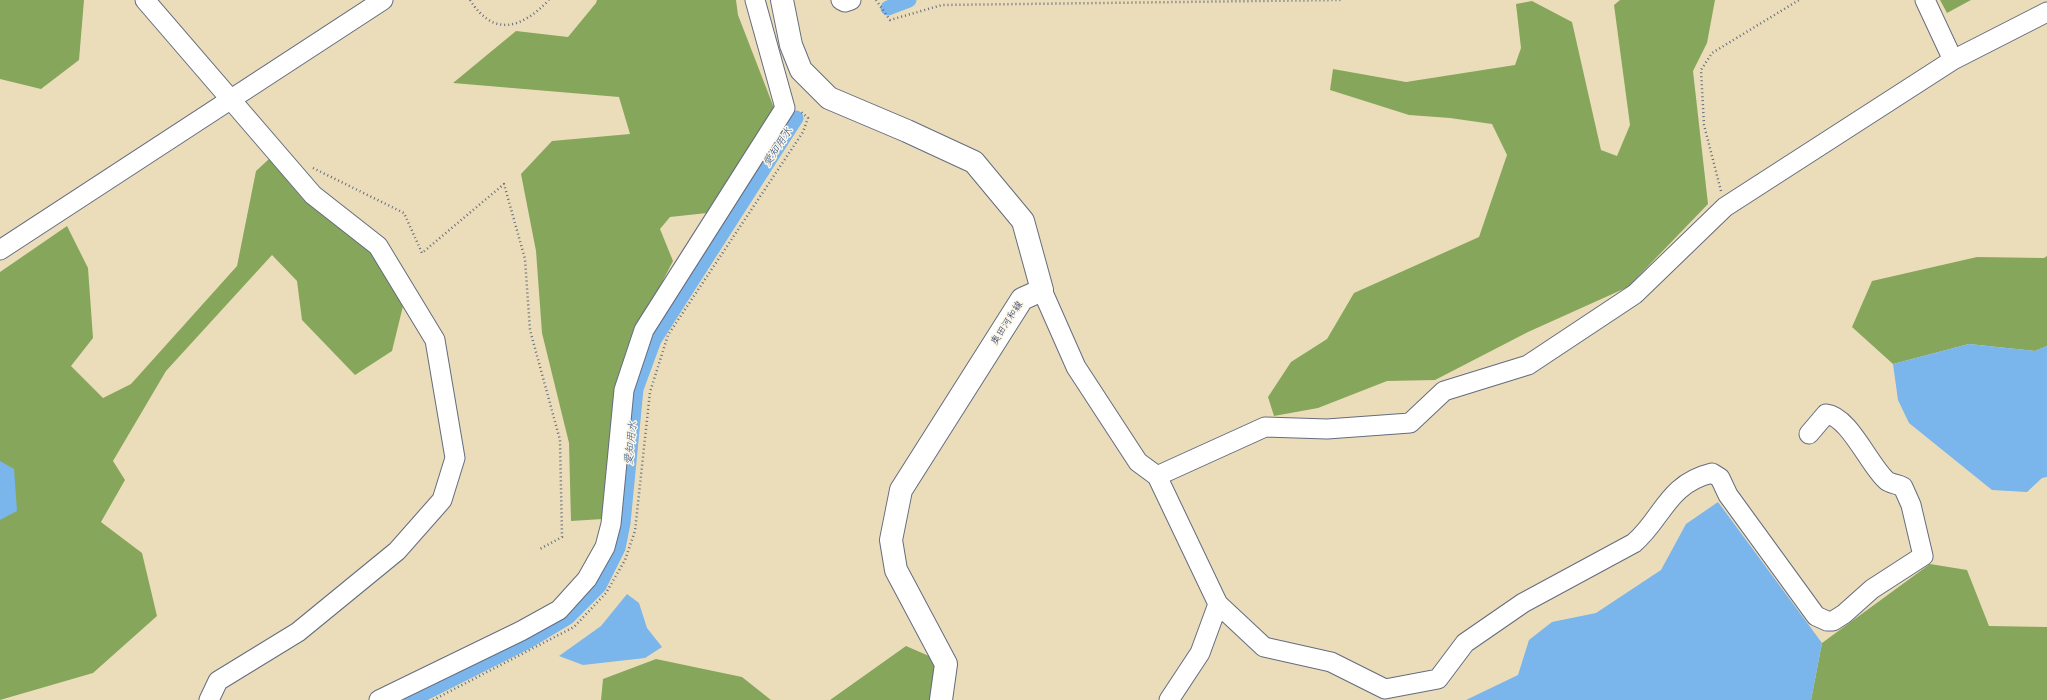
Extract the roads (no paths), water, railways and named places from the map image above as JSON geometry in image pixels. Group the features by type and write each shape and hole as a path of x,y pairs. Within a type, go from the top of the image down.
{"main road":[{"path":"782,0 791,45 801,70 828,98 908,130 974,162 1024,221 1042,290"},
{"name":"奥田河和線","path":"941,700 946,664 896,570 891,540 901,490 1022,299 1042,290"}],"street":[{"path":"145,0 313,195 378,246 435,340 455,458 442,500 397,551 298,632 218,681 209,700"},
{"path":"0,250 383,0"},
{"path":"379,700 521,631 559,610 587,579 605,547 611,524 624,390 644,330 784,108 755,0"},
{"path":"841,0 845,2 851,0"},
{"path":"1925,0 1953,60"},
{"path":"1158,476 1265,427 1327,429 1410,423 1444,391 1528,365 1635,294 1725,207 1953,60 2047,12"},
{"path":"1042,290 1076,367 1138,462 1158,476 1218,604 1264,647 1331,662 1385,689 1438,679 1465,643 1523,603 1634,542 1640,537 1670,497 1691,482 1712,473 1720,478 1728,495 1816,616 1827,621 1833,621 1844,614 1872,589 1923,556 1911,505 1903,487 1885,479 1842,423 1832,415 1826,414 1822,417 1809,434"},
{"path":"1169,700 1200,653 1218,604"}],"water":[{"path":"1969,344 2035,351 2047,346 2047,477 2042,478 2027,492 1992,490 1909,423 1898,400 1893,364"},
{"path":"0,461 14,469 17,511 0,520"},
{"path":"1718,502 1822,643 1811,700 1466,700 1518,675 1529,640 1552,622 1596,613 1661,570 1686,524"},
{"path":"627,594 639,603 647,628 662,647 645,658 583,665 559,656 601,626"}],"waterway":[{"name":"愛知用水","path":"888,8 909,0"},
{"name":"愛知用水","path":"411,700 528,641 568,617 599,586 618,548 623,523 636,389 654,340 796,118"}]}
